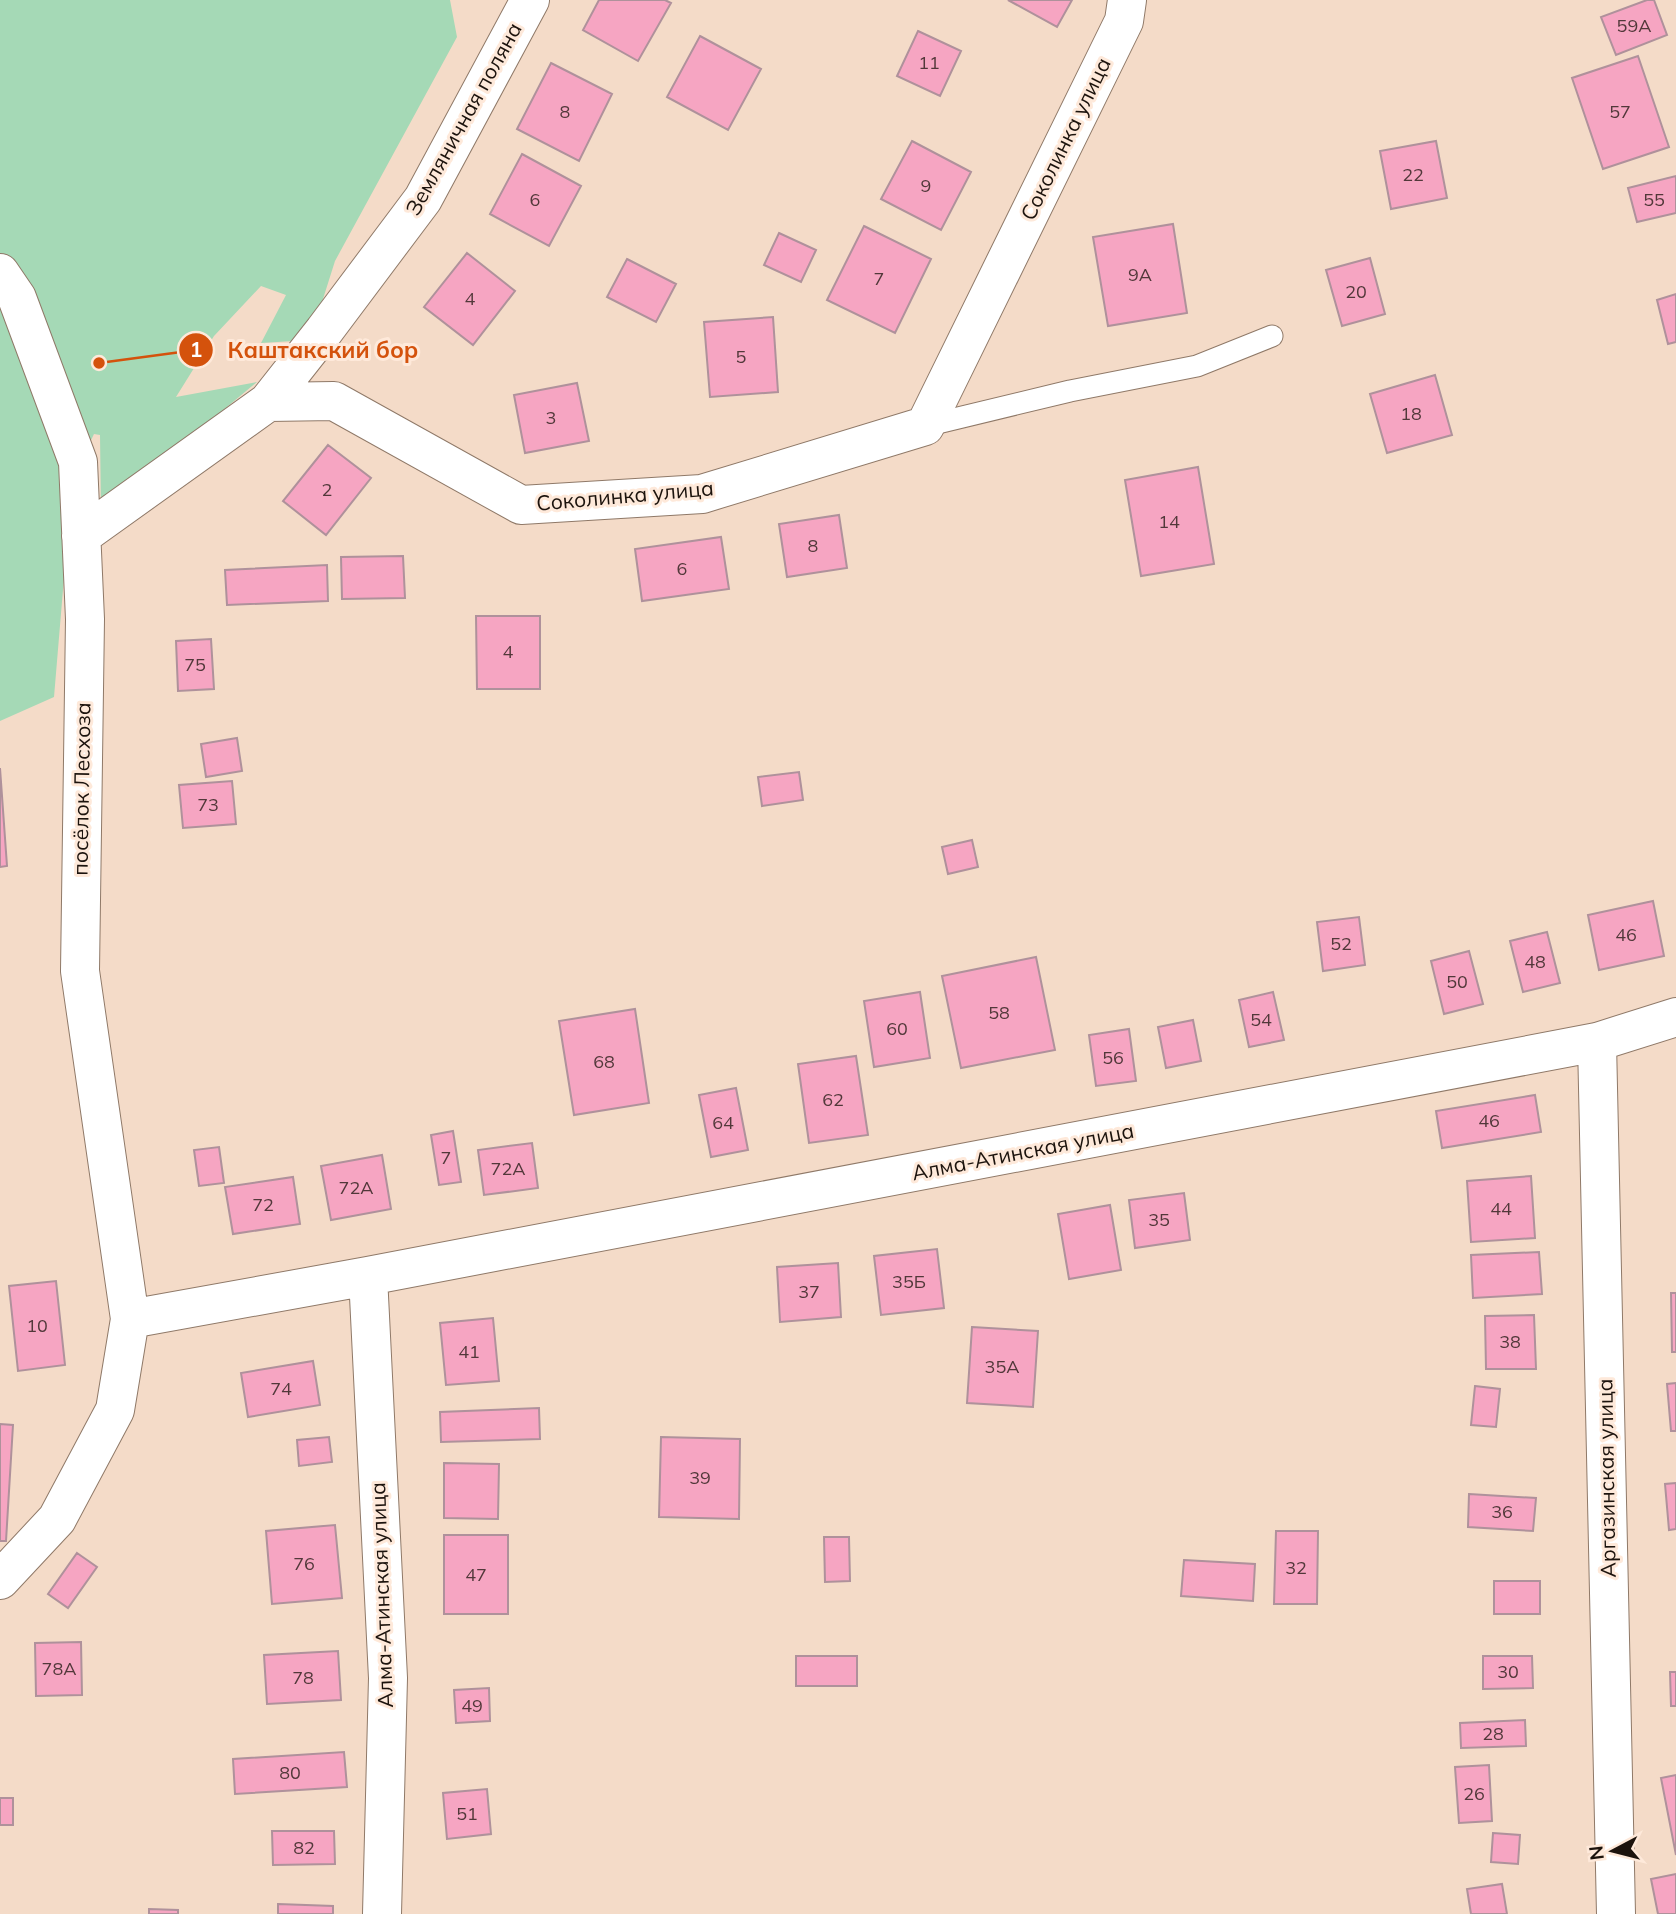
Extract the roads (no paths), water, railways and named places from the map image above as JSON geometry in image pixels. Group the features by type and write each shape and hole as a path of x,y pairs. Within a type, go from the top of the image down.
{"street":[{"name":"Земляничная поляна","path":"268,402 423,199 530,0"},
{"name":"Соколинка улица","path":"268,402 334,401 522,505 702,494 925,426 1124,21 1127,0"},
{"name":"посёлок Лесхоза","path":"0,273 17,298 78,463 85,620 80,971 130,1319 115,1410 57,1519 0,1580"},
{"path":"81,537 268,402"},
{"name":"Алма-Атинская улица","path":"130,1319 1597,1042 1676,1017"},
{"name":"Аргазинская улица","path":"1597,1042 1616,1914"},
{"name":"Алма-Атинская улица","path":"368,1276 388,1678 382,1914"}],"lane":[{"path":"925,426 1070,391 1197,366 1272,336"}],"place":[{"name":"Каштакский бор","path":"99,363"}]}
